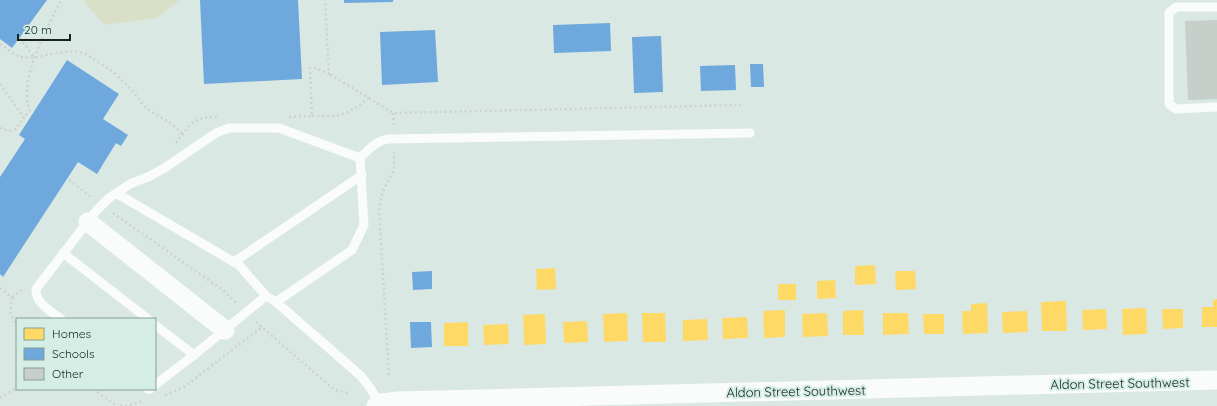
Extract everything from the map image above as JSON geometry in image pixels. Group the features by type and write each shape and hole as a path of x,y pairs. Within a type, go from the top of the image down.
{"street":[{"path":"88,222 225,330"},
{"name":"Aldon Street Southwest","path":"377,405 398,401 1217,380"}],"lane":[{"path":"1217,7 1176,7 1169,14 1169,104 1176,109 1217,108"},
{"path":"60,318 42,304 35,294 36,289 38,284 102,205 130,184 157,173 216,133 229,128 278,128 360,158"},
{"path":"360,158 371,147 380,141 394,138 750,133"},
{"path":"276,302 352,250 364,225 360,158"},
{"path":"234,262 362,175"},
{"path":"116,193 243,268 266,296 276,302 361,376 371,389 377,405"},
{"path":"63,253 147,318"},
{"path":"156,384 266,296"},
{"path":"156,326 194,355"}],"path":[{"path":"0,128 10,130 16,129 30,110 27,98 34,58 61,0"},
{"path":"325,0 329,74"},
{"path":"20,38 34,58"},
{"path":"0,44 17,56 34,58 74,51 86,54 113,72 129,87 147,109 172,124 182,134 193,122 200,118 225,117"},
{"path":"312,116 310,68 316,68 329,74 393,113 741,105"},
{"path":"0,84 24,118"},
{"path":"288,116 340,116 351,111 369,98"},
{"path":"389,376 379,205 382,193 394,170 393,113"},
{"path":"69,180 224,291 330,386 336,390 348,394"},
{"path":"12,297 10,313 16,324"},
{"path":"0,398 16,389"},
{"path":"94,390 117,406"}],"green space":[{"path":"83,0 180,0 157,18 104,25"}],"building: Homes":[{"path":"875,265 876,284 855,285 855,266"},
{"path":"555,268 556,289 537,290 536,269"},
{"path":"895,271 915,271 916,289 896,290"},
{"path":"835,280 836,298 817,299 817,281"},
{"path":"778,284 796,284 796,300 778,300"},
{"path":"1217,299 1217,327 1202,327 1202,307 1213,307 1213,300"},
{"path":"1066,301 1067,331 1042,331 1041,302"},
{"path":"987,303 988,333 963,334 962,311 971,311 971,304"},
{"path":"1146,308 1147,334 1123,335 1122,309"},
{"path":"1106,309 1107,329 1083,330 1082,310"},
{"path":"1162,309 1183,309 1183,328 1163,329"},
{"path":"785,310 785,337 764,338 763,311"},
{"path":"863,310 864,335 843,335 843,311"},
{"path":"1027,311 1028,332 1003,333 1002,312"},
{"path":"627,313 628,341 604,342 603,314"},
{"path":"642,313 665,313 666,342 643,342"},
{"path":"827,313 828,336 803,337 802,314"},
{"path":"883,313 908,313 909,334 883,335"},
{"path":"545,314 546,344 524,345 523,315"},
{"path":"923,314 944,314 944,334 924,334"},
{"path":"747,317 748,338 723,339 722,318"},
{"path":"707,319 708,340 683,341 683,320"},
{"path":"587,321 588,342 564,343 563,322"},
{"path":"468,322 468,346 444,346 444,323"},
{"path":"508,324 509,344 484,345 483,325"}],"building: Schools":[{"path":"0,0 47,0 12,48 0,39"},
{"path":"200,0 298,0 302,79 204,84"},
{"path":"344,0 393,0 393,2 344,3"},
{"path":"610,23 611,51 554,53 553,25"},
{"path":"435,30 438,82 382,85 380,32"},
{"path":"661,36 663,92 634,93 632,37"},
{"path":"67,60 119,94 103,119 128,135 121,146 116,143 97,174 78,162 3,277 0,274 0,177 25,139 19,135"},
{"path":"750,64 763,64 764,87 751,87"},
{"path":"735,65 736,90 701,91 700,66"},
{"path":"432,271 432,289 413,290 412,272"},
{"path":"410,322 431,322 432,347 411,348"}],"building: Other":[{"path":"1217,20 1217,99 1188,100 1185,21"}]}
